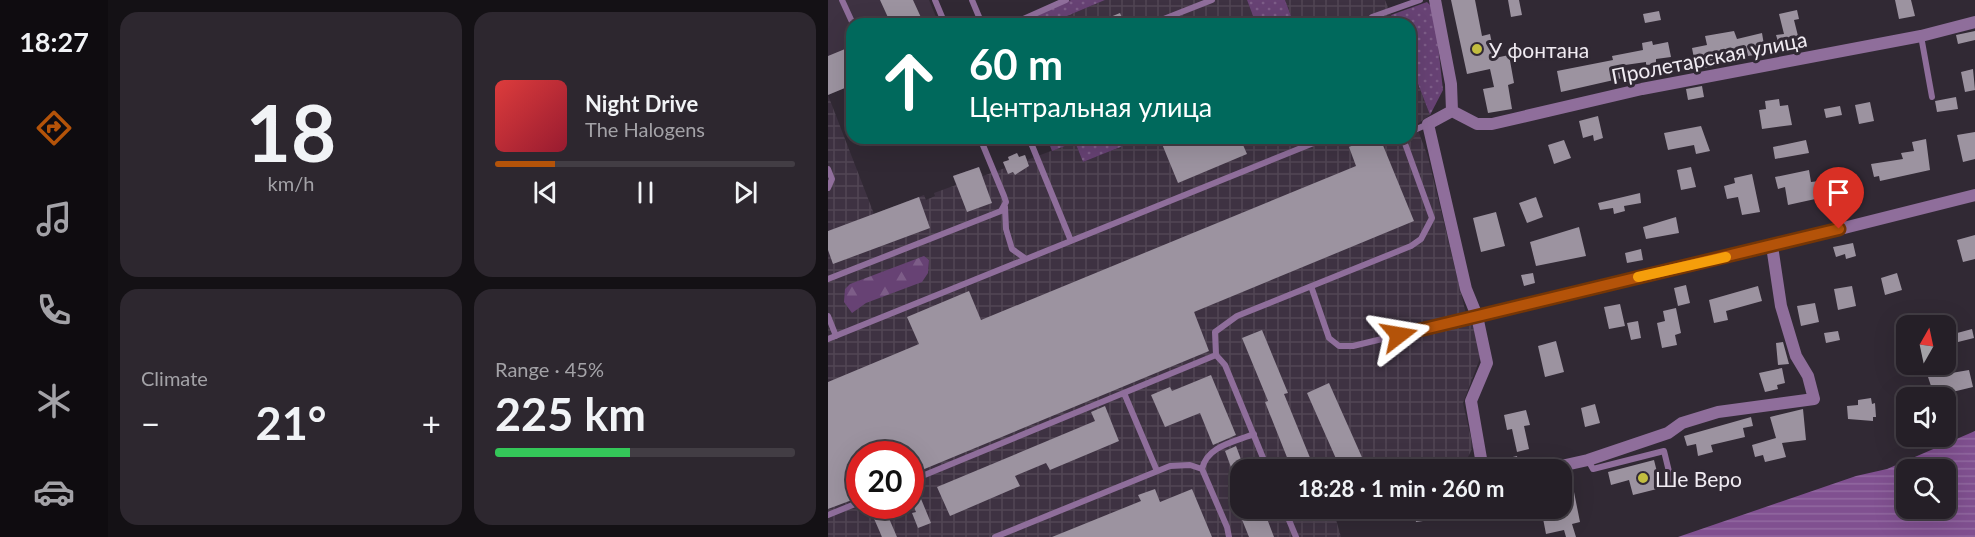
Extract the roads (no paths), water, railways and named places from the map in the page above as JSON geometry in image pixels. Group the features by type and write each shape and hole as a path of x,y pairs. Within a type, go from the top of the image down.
{"street":[{"path":"1435,0 1450,84 1452,111 1428,124 1466,289 1477,316 1488,363 1471,400 1481,459"},
{"name":"Пролетарская улица","path":"1452,111 1477,124 1492,124 1642,88 1921,36 1975,22"},
{"path":"1477,316 1975,195"},
{"path":"1572,464 1668,433 1682,423 1718,412 1814,399 1808,376 1796,356 1781,306 1772,246"}],"lane":[{"path":"842,0 850,18"},
{"path":"935,0 942,18"},
{"path":"972,0 980,18"},
{"path":"1026,18 1066,0"},
{"path":"1166,18 1212,0"},
{"path":"1372,17 1420,0"},
{"path":"1921,36 1932,97"},
{"path":"1416,129 1428,124"},
{"path":"982,144 1004,196 1012,249 1026,259"},
{"path":"1031,144 1071,241"},
{"path":"828,339 1311,144"},
{"path":"1264,459 1225,365 1216,355 1215,332 1237,316 1411,246 1421,239 1428,230 1432,218 1405,144"},
{"path":"828,169 832,179 828,188"},
{"path":"828,279 994,214 1005,207"},
{"path":"1311,286 1329,338 1339,346 1353,346 1477,316"},
{"path":"828,316 836,336"},
{"path":"924,475 1216,355"},
{"path":"1124,393 1157,471"},
{"path":"1229,537 1227,527 1202,469 1204,458 1213,451 1254,434"},
{"path":"1588,460 1593,469 1664,451 1672,484"},
{"path":"995,537 1157,471 1182,465 1202,469"},
{"path":"828,515 846,508"},
{"path":"1289,519 1296,537"}],"place":[{"name":"У фонтана","path":"1477,49"},
{"name":"Ше Веро","path":"1643,478"}]}
